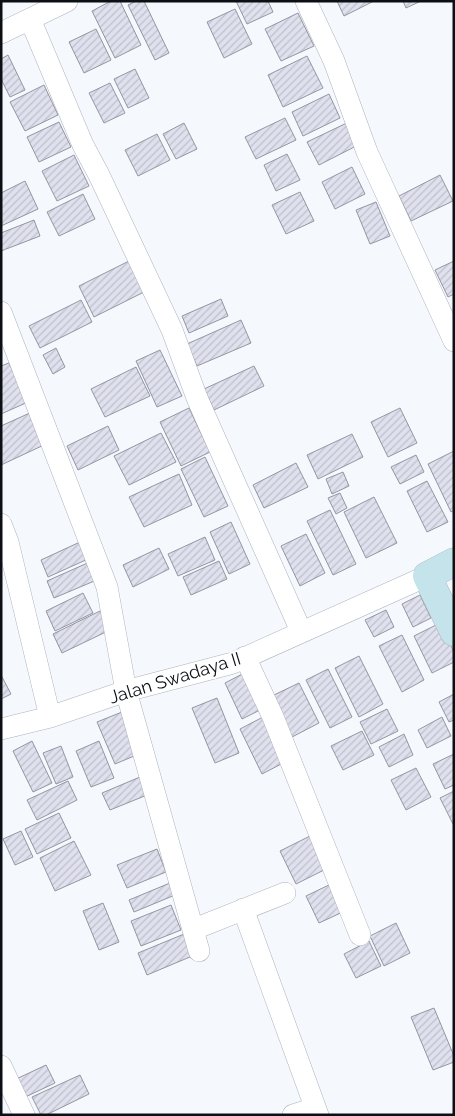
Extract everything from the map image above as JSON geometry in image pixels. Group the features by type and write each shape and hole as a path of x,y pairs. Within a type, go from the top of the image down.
{"street":[{"path":"1,33 67,1"},
{"path":"306,1 334,61 368,152 454,341"},
{"path":"30,19 83,145 100,175 172,330 197,398 301,631"},
{"path":"1,312 107,587 126,691 199,951"},
{"path":"1,524 8,542 54,716"},
{"path":"454,562 427,576 454,632"},
{"name":"Jalan Swadaya II","path":"1,729 54,716 126,691 233,663 427,576"},
{"path":"245,657 273,717 360,935"},
{"path":"202,926 285,893"},
{"path":"243,909 316,1111 294,1115"},
{"path":"1,1066 24,1115"}],"building":[{"path":"111,1 120,1 141,45 115,58 92,11"},
{"path":"136,1 144,1 169,53 155,60 128,5"},
{"path":"236,1 268,1 273,12 247,24"},
{"path":"337,1 372,1 372,2 344,16"},
{"path":"403,1 421,1 406,8"},
{"path":"235,9 252,44 224,58 207,22"},
{"path":"298,13 314,46 281,61 265,29"},
{"path":"96,29 111,60 84,73 69,42"},
{"path":"8,55 25,90 10,97 1,79 1,59"},
{"path":"307,56 323,88 283,107 268,75"},
{"path":"135,69 149,98 128,108 114,79"},
{"path":"110,83 125,113 104,123 89,93"},
{"path":"44,85 58,115 25,131 10,102"},
{"path":"329,94 340,118 303,136 292,112"},
{"path":"285,118 296,140 256,159 245,137"},
{"path":"351,121 362,143 319,165 307,142"},
{"path":"59,122 71,147 39,162 27,137"},
{"path":"184,123 197,149 176,159 163,134"},
{"path":"157,134 170,160 138,176 125,150"},
{"path":"287,154 300,180 276,191 264,165"},
{"path":"74,155 89,186 57,201 42,171"},
{"path":"352,167 365,194 335,209 322,182"},
{"path":"440,175 453,201 411,221 399,196"},
{"path":"25,181 38,209 1,226 1,193"},
{"path":"300,192 314,221 286,234 272,205"},
{"path":"83,194 95,219 59,236 47,212"},
{"path":"376,202 390,236 370,244 356,210"},
{"path":"34,220 40,236 1,251 1,233"},
{"path":"133,259 148,290 94,317 79,286"},
{"path":"454,261 454,294 448,297 435,270"},
{"path":"221,299 228,316 189,333 182,316"},
{"path":"81,300 92,322 40,348 29,326"},
{"path":"241,320 251,343 197,366 187,344"},
{"path":"56,348 65,367 53,374 43,355"},
{"path":"160,350 182,396 157,407 136,361"},
{"path":"9,363 28,402 1,414 1,366"},
{"path":"254,366 264,386 214,410 204,389"},
{"path":"136,367 150,396 105,417 91,389"},
{"path":"189,408 210,452 181,466 160,422"},
{"path":"400,408 417,443 388,457 371,422"},
{"path":"32,412 46,444 1,465 1,426"},
{"path":"108,426 119,450 78,470 67,446"},
{"path":"161,433 176,462 129,485 114,456"},
{"path":"352,434 363,457 318,479 307,455"},
{"path":"454,451 454,510 451,512 428,464"},
{"path":"416,455 424,472 400,484 391,467"},
{"path":"205,457 228,506 204,517 181,469"},
{"path":"296,463 308,487 264,508 253,485"},
{"path":"343,472 349,486 332,494 326,479"},
{"path":"179,474 192,505 144,527 129,497"},
{"path":"427,481 448,522 427,532 407,491"},
{"path":"340,493 347,508 336,514 328,498"},
{"path":"374,497 397,543 366,558 344,512"},
{"path":"330,510 356,564 333,575 307,521"},
{"path":"231,522 250,564 229,574 210,532"},
{"path":"306,534 325,573 300,586 281,546"},
{"path":"205,537 215,560 178,576 168,554"},
{"path":"80,542 88,559 48,577 41,560"},
{"path":"159,548 169,569 133,587 123,565"},
{"path":"92,561 99,579 54,598 47,581"},
{"path":"219,561 227,579 191,595 183,577"},
{"path":"83,593 93,613 55,631 46,611"},
{"path":"420,595 431,618 413,627 402,604"},
{"path":"386,610 394,627 374,637 365,620"},
{"path":"100,611 110,630 62,653 53,634"},
{"path":"440,623 454,652 454,662 432,673 414,636"},
{"path":"402,635 424,680 402,692 379,646"},
{"path":"359,656 383,704 359,717 335,668"},
{"path":"328,669 352,717 330,728 306,680"},
{"path":"248,671 266,707 242,719 225,683"},
{"path":"1,675 11,694 1,699"},
{"path":"299,683 319,723 292,737 272,696"},
{"path":"454,694 454,720 449,722 439,702"},
{"path":"217,698 239,753 215,763 192,708"},
{"path":"387,709 398,731 371,744 360,722"},
{"path":"122,712 139,754 115,764 97,722"},
{"path":"265,716 287,761 262,774 240,729"},
{"path":"442,717 451,736 427,748 418,730"},
{"path":"362,731 374,755 343,770 331,746"},
{"path":"404,734 413,755 389,767 379,747"},
{"path":"32,741 52,783 33,792 13,751"},
{"path":"99,741 114,778 91,787 76,751"},
{"path":"61,746 73,777 56,784 43,753"},
{"path":"454,754 454,785 445,789 433,764"},
{"path":"416,768 431,797 406,810 391,780"},
{"path":"140,777 147,795 110,810 102,793"},
{"path":"68,781 77,800 37,820 27,800"},
{"path":"454,791 454,824 453,824 440,798"},
{"path":"59,813 71,838 37,854 25,829"},
{"path":"21,831 33,857 15,865 3,839"},
{"path":"314,834 330,867 296,884 280,851"},
{"path":"74,841 91,875 55,891 40,858"},
{"path":"157,849 166,872 127,888 117,865"},
{"path":"170,883 175,895 134,912 129,900"},
{"path":"333,883 347,910 319,923 306,896"},
{"path":"103,903 119,942 99,950 83,911"},
{"path":"171,905 181,930 141,946 131,921"},
{"path":"396,923 410,953 384,966 370,936"},
{"path":"189,932 197,954 147,975 138,953"},
{"path":"369,941 381,966 356,978 344,954"},
{"path":"434,1008 454,1056 454,1062 433,1070 411,1017"},
{"path":"46,1065 55,1083 21,1099 12,1081"},
{"path":"80,1075 89,1094 46,1115 41,1115 32,1097"}]}
